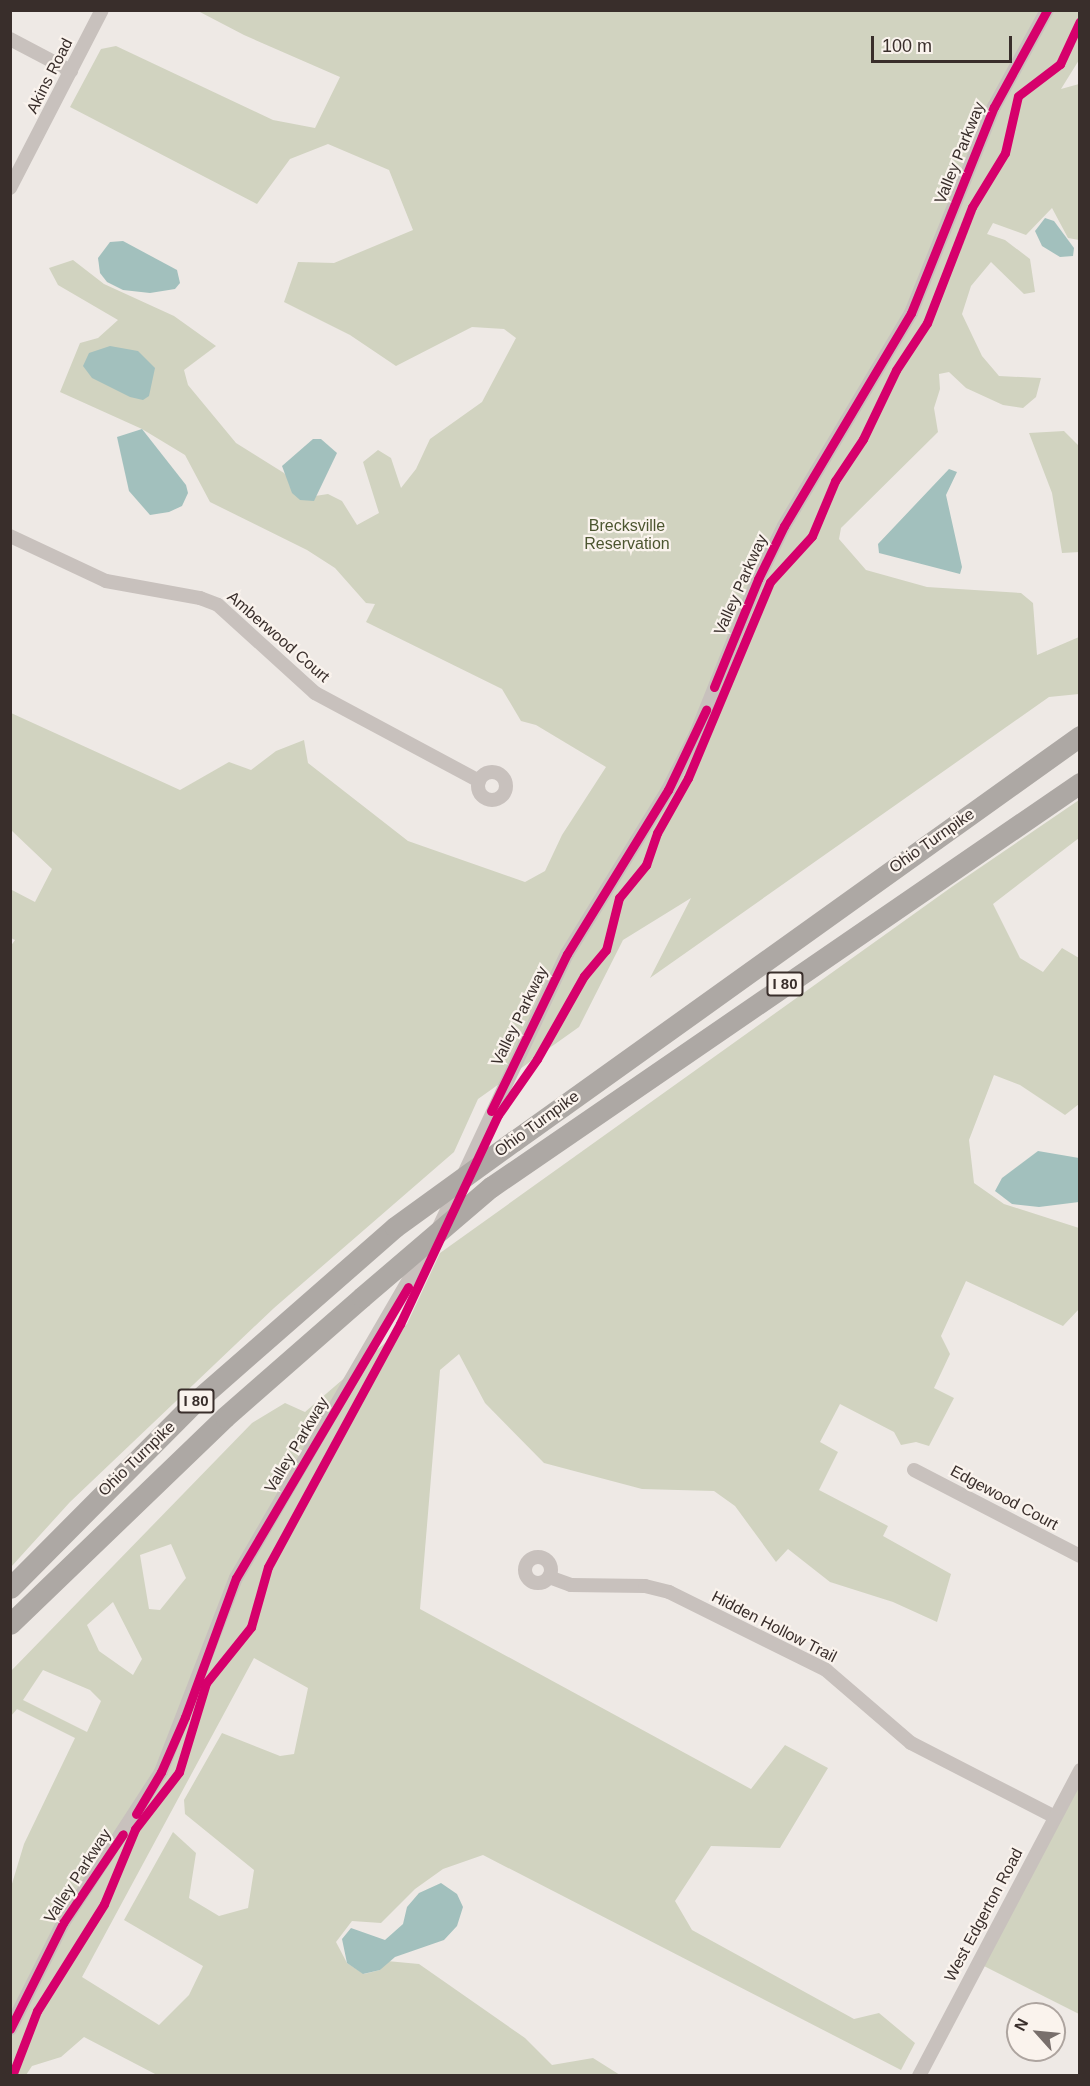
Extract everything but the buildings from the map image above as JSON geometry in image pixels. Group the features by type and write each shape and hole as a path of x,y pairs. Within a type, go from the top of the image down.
{"highway":[{"name":"Ohio Turnpike","path":"10,1588 194,1403 395,1227 1080,736"},
{"name":"Ohio Turnpike","path":"10,1624 225,1417 491,1187 1080,783"}],"street":[{"name":"Akins Road","path":"10,188 102,10"},
{"name":"Valley Parkway","path":"10,2029 63,1923 161,1772 236,1578 410,1283 567,954 672,780 696,735 758,579 911,313 994,107 1047,10"},
{"path":"10,39 71,71"},
{"name":"Amberwood Court","path":"10,536 106,581 200,598 218,605 315,693 479,781"},
{"name":"Edgewood Court","path":"914,1470 1080,1556"},
{"name":"Hidden Hollow Trail","path":"549,1576 571,1585 645,1586 669,1592 826,1670 911,1743 1055,1817"},
{"name":"West Edgerton Road","path":"920,2076 1080,1770"}],"green space":[{"name":"Brecksville Reservation","path":"198,11 1079,11 1079,60 1061,89 1079,84 1079,240 1068,238 1052,208 1026,235 993,223 987,234 1005,240 1030,259 1035,292 1024,294 991,262 971,286 962,314 982,356 999,376 1041,378 1036,397 1023,408 1003,405 966,388 949,372 939,374 940,389 934,408 938,432 841,528 839,539 866,570 927,587 1021,593 1033,603 1037,655 1079,637 1079,694 1049,697 650,978 691,898 623,940 579,1027 478,1099 454,1152 274,1308 70,1502 11,1567 10,947 15,940 11,938 10,889 35,902 52,869 11,830 11,713 180,790 229,762 251,770 276,751 304,740 308,763 408,841 525,882 545,871 562,835 606,767 536,725 521,721 502,689 366,622 375,604 366,603 335,568 307,550 210,502 185,455 142,429 60,392 80,343 98,338 118,320 58,285 49,268 73,260 104,284 174,316 216,346 184,370 188,385 236,443 284,473 302,498 328,494 342,501 357,525 379,513 363,462 378,450 391,458 401,488 416,469 430,439 482,402 516,338 504,329 472,327 396,366 350,335 284,302 298,262 334,263 413,230 389,170 328,144 290,159 257,204 70,107 101,49 116,46 273,120 315,128 340,77 244,35"},
{"path":"1064,431 1079,446 1080,552 1062,553 1052,493 1029,433"},
{"path":"1079,800 1079,838 993,904 1020,958 1043,972 1062,948 1079,958 1079,1104 1065,1115 1020,1085 994,1075 969,1140 974,1183 1004,1204 1079,1228 1079,1309 1063,1326 966,1281 941,1336 950,1354 934,1388 954,1398 929,1446 916,1442 901,1445 894,1432 840,1404 820,1442 838,1452 819,1490 888,1526 883,1536 951,1574 937,1622 893,1602 830,1582 788,1549 776,1562 735,1506 714,1491 642,1489 544,1463 485,1403 459,1354 440,1370 420,1609 751,1789 785,1745 828,1768 780,1848 711,1846 675,1901 692,1930 854,2019 879,2013 915,2043 901,2070 483,1855 443,1869 415,1889 381,1923 352,1921 336,1942 347,1963 364,1974 380,1970 387,1961 419,1964 525,2038 552,2065 593,2058 620,2075 157,2075 84,2037 61,2057 32,2066 26,2075 11,2075 11,1887 24,1844 75,1738 17,1709 11,1716 11,1671 252,1423 285,1403 305,1412 407,1324 440,1253 953,886","holes":["171,1544 186,1578 160,1610 149,1609 140,1555","113,1602 142,1659 133,1675 99,1651 87,1625","254,1658 308,1688 294,1754 280,1756 222,1733 184,1800 185,1814 254,1870 248,1908 219,1916 189,1898 196,1853 173,1832 124,1920 203,1966 189,1995 159,2025 82,1977","43,1670 90,1690 101,1701 87,1732 23,1700"]},
{"path":"1079,1782 1079,2014 1066,2007 1066,2002 1055,2002 982,1965"}],"water":[{"path":"1045,218 1054,221 1074,248 1073,256 1060,257 1042,246 1035,231"},
{"path":"123,241 177,270 180,283 175,289 150,293 123,290 107,282 100,273 98,258 110,242"},
{"path":"110,346 138,351 155,368 149,396 143,400 130,397 92,378 83,366 89,353"},
{"path":"142,429 186,485 188,493 182,506 169,512 150,515 129,491 117,437"},
{"path":"313,439 321,439 337,453 314,501 300,500 292,493 282,466"},
{"path":"949,469 957,472 946,495 962,567 960,574 879,553 878,544"},
{"path":"1038,1151 1079,1158 1079,1202 1039,1207 1012,1204 995,1191 1002,1178"},
{"path":"441,1883 457,1894 463,1907 457,1926 444,1940 395,1957 380,1970 363,1974 347,1963 342,1939 351,1928 385,1940 403,1924 407,1907 419,1893"}],"cycle path":[{"path":"714,687 758,579 784,526 911,313 994,107 1047,10"},
{"path":"12,2076 37,2011 104,1904 135,1829 179,1772 206,1683 251,1627 268,1567 400,1324 498,1115 537,1059 584,976 606,950 619,898 646,865 657,833 688,778 770,582 812,536 835,481 863,439 896,370 927,323 972,207 1005,153 1018,96 1060,64 1080,21"},
{"path":"491,1111 567,954 668,790 706,710"},
{"path":"136,1814 161,1772 185,1717 236,1578 408,1287"},
{"path":"10,2029 63,1923 123,1834"}]}
